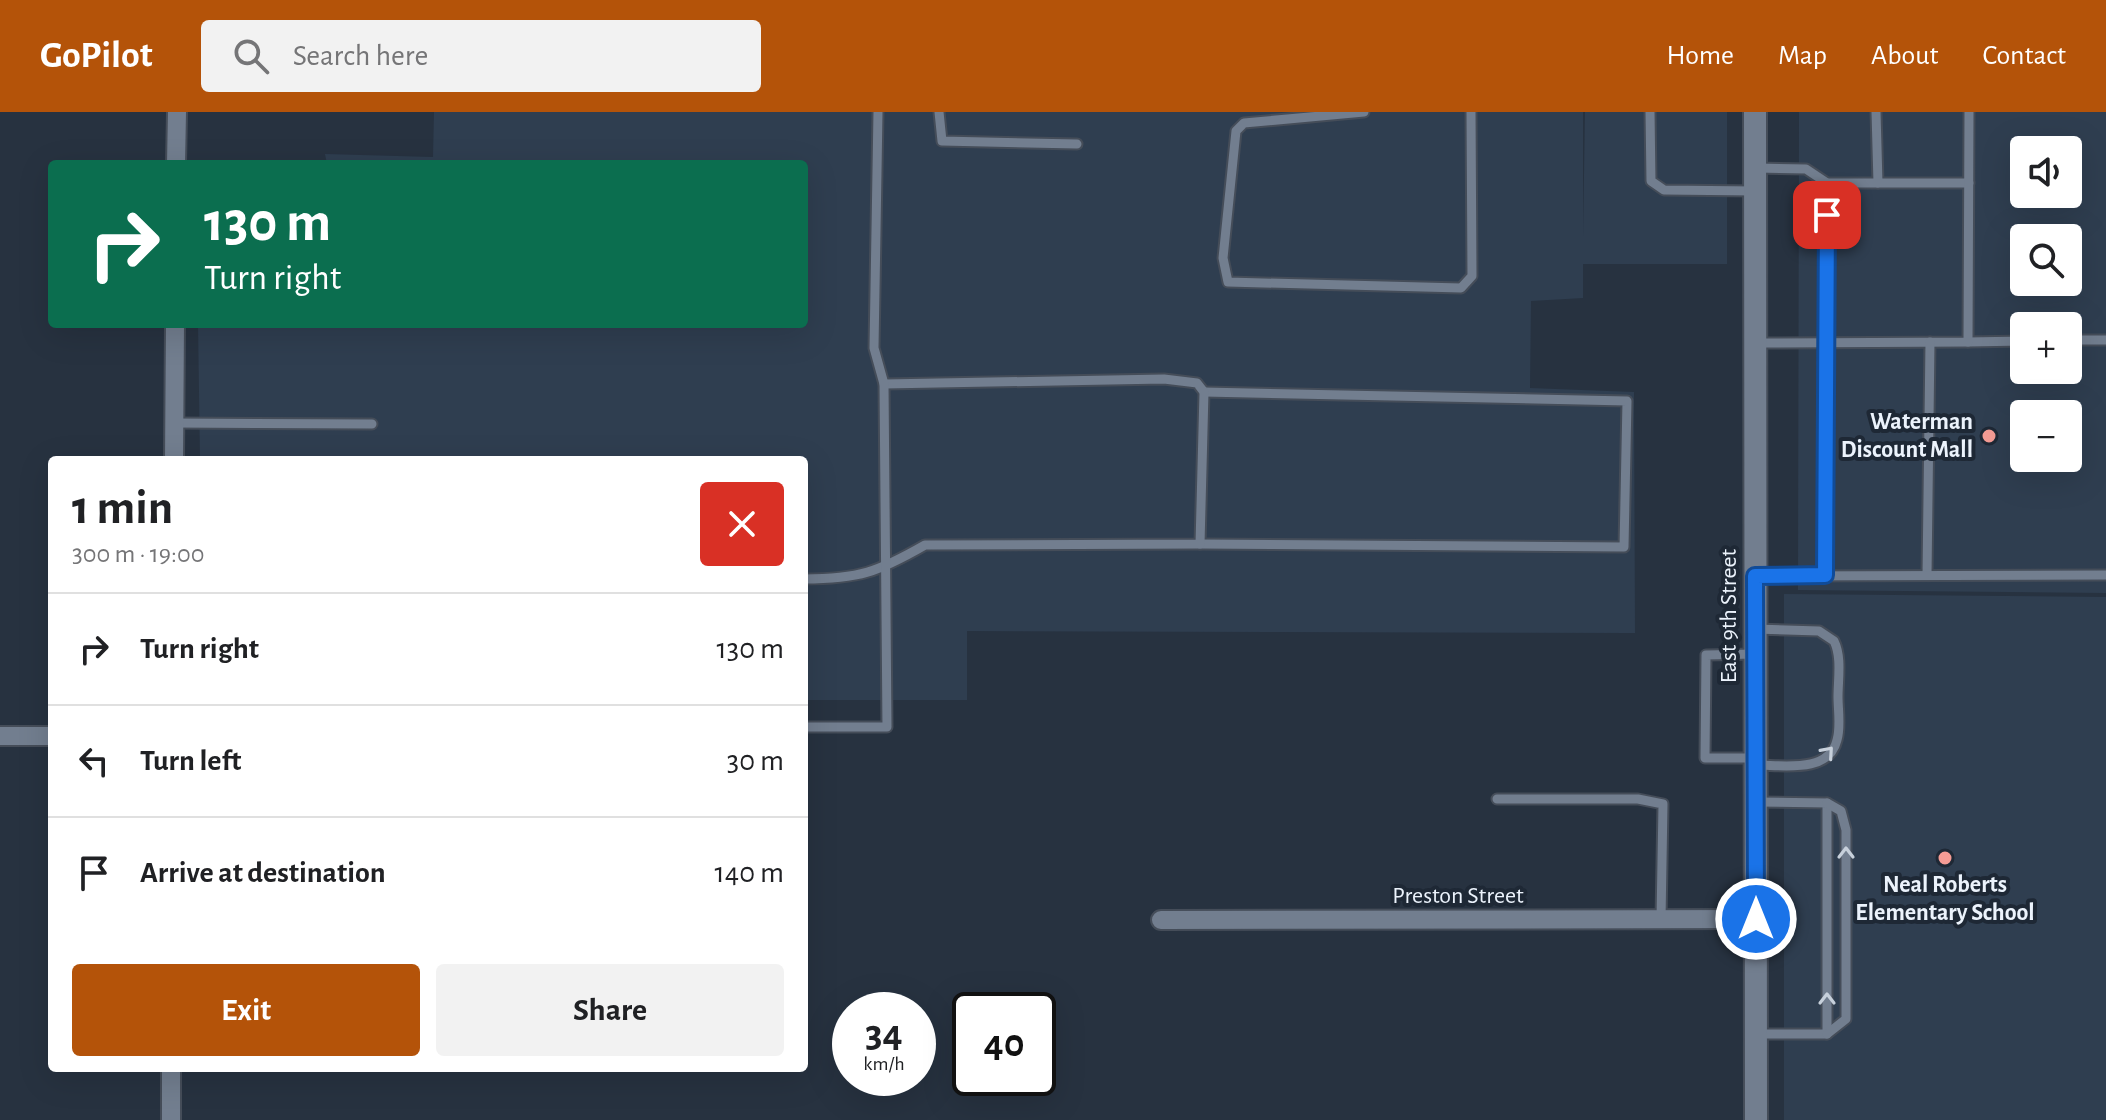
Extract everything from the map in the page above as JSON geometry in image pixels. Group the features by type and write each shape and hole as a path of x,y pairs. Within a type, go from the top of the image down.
{"street":[{"path":"176,160 177,112"},
{"name":"East 9th Street","path":"1755,112 1756,1120"},
{"path":"174,456 175,328"},
{"path":"0,736 48,736"},
{"name":"Preston Street","path":"1161,920 1756,919"},
{"path":"171,1072 171,1120"}],"lane":[{"path":"808,727 887,727 884,384 874,348 878,112"},
{"path":"939,112 942,141 1077,144"},
{"path":"1364,112 1244,123 1236,131 1223,258 1228,282 1461,288 1472,276 1471,112"},
{"path":"1650,112 1651,181 1664,190 1755,180 1806,169 1827,183 1969,183"},
{"path":"1876,112 1878,183"},
{"path":"1968,342 1969,112"},
{"path":"1825,575 1827,183"},
{"path":"2082,340 2106,340"},
{"path":"1755,344 2010,341"},
{"path":"1927,575 1930,342"},
{"path":"884,384 1164,379 1197,383 1204,392 1200,544"},
{"path":"808,579 843,579 886,567 925,545 1624,547 1627,401 1204,392"},
{"path":"174,423 372,424"},
{"path":"1755,576 2106,575"},
{"path":"1755,629 1811,630 1825,633 1834,641 1838,655 1838,736 1830,754 1811,764 1705,758 1706,655 1755,654"},
{"path":"1497,799 1638,799 1663,804 1661,919"},
{"path":"1756,802 1827,803 1838,807 1844,816 1846,845 1846,1019 1827,1034 1756,1034"},
{"path":"1827,803 1827,1034"}],"shaded area":[{"path":"434,112 1583,112 1583,236 1585,112 1727,112 1727,264 1583,264 1583,298 1531,301 1530,388 1634,392 1635,633 967,631 967,700 808,700 808,456 200,456 198,328 808,328 808,160 326,160 325,154 433,157"},
{"path":"1799,112 2106,112 2106,593 1798,590"},
{"name":"Neal Roberts Elementary School","path":"1784,594 2106,597 2106,1120 1784,1120"}],"place":[{"name":"Waterman Discount Mall","path":"1989,436"},
{"name":"Neal Roberts Elementary School","path":"1945,858"}],"route":[{"path":"1756,919 1755,576 1825,575 1827,215"}]}
